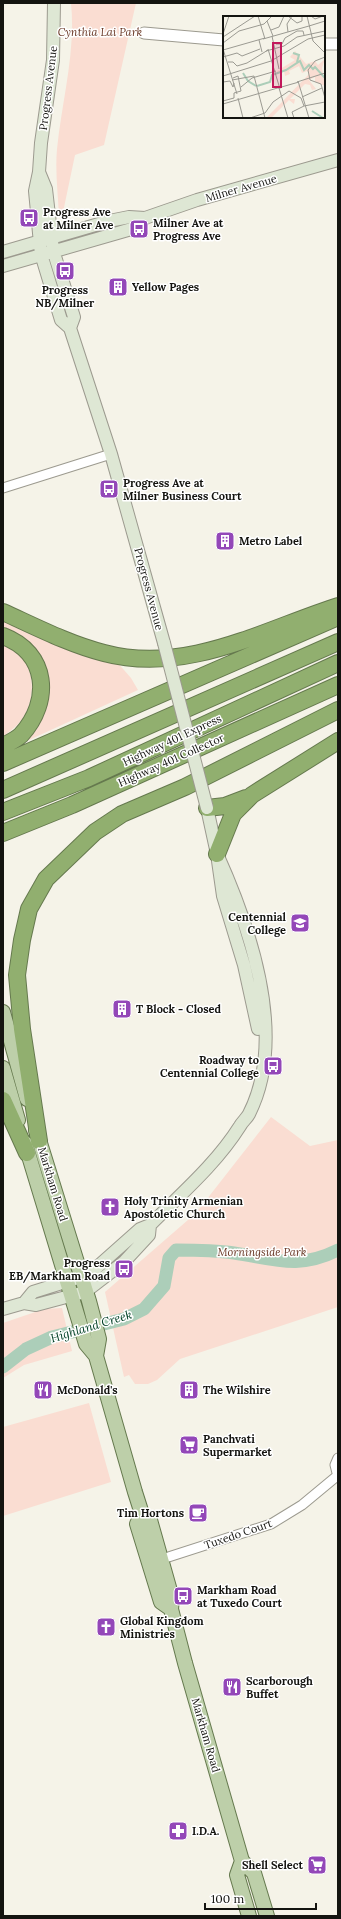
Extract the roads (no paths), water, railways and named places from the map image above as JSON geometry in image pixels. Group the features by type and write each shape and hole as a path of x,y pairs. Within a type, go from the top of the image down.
{"highway":[{"path":"3,612 54,635 104,653 145,659 190,656 232,644 338,606"},
{"path":"3,763 338,617"},
{"path":"3,636 21,646 34,661 41,678 43,692 38,708 30,724 20,736 3,746"},
{"name":"Highway 401 Express","path":"3,790 338,642"},
{"name":"Highway 401 Express","path":"3,812 89,778 338,663"},
{"name":"Highway 401 Collector","path":"3,833 72,805 338,685"},
{"path":"39,1141 22,1029 17,975 22,940 30,909 46,879 95,832 122,814 185,787 338,710"},
{"path":"207,808 225,806 252,795 338,740"},
{"path":"217,854 233,814 252,795"},
{"path":"3,845 72,805"},
{"path":"3,1100 27,1152"}],"main road":[{"name":"Progress Avenue","path":"54,3 53,60 41,143 39,172 35,191 40,248 61,320 70,328 111,454 164,643 207,808 217,854 223,896 262,1021"},
{"name":"Milner Avenue","path":"3,266 40,248 110,221 129,217 145,218 197,200 338,160"},
{"name":"Progress Avenue","path":"39,172 46,189 53,244 74,317 70,328"},
{"name":"Milner Avenue","path":"3,252 40,248"},
{"name":"Progress Avenue","path":"24,1303 33,1292 74,1279 95,1269 140,1228 150,1225 217,1159 244,1119 248,1116 256,1095 262,1068 263,1000 252,952 234,891 217,854"},
{"path":"239,948 252,952"},
{"name":"Markham Road","path":"3,1012 39,1141 74,1279"},
{"name":"Markham Road","path":"3,1068 27,1152 74,1279 91,1336 99,1339 96,1356 142,1514 150,1520 155,1561 172,1598 170,1609 242,1861 254,1873 266,1916"},
{"name":"Progress Avenue","path":"3,1309 24,1303 36,1305 79,1294 124,1262 149,1235 150,1225"},
{"name":"Markham Road","path":"242,1861 237,1875 249,1916"}],"street":[{"path":"144,33 223,40"},
{"path":"325,44 338,44"},
{"path":"3,488 111,454"},
{"path":"338,1458 335,1465 338,1476"},
{"name":"Tuxedo Court","path":"155,1561 271,1524 302,1505 338,1476"}],"waterway":[{"name":"Highland Creek","path":"3,1367 26,1349 52,1337 124,1319 144,1309 164,1286 169,1258 176,1250 219,1251 286,1261 311,1260 338,1250"}],"place":[{"name":"Progress Ave at Milner Ave","path":"29,218"},
{"name":"Milner Ave at Progress Ave","path":"139,229"},
{"name":"Progress NB/Milner","path":"65,271"},
{"name":"Yellow Pages","path":"118,287"},
{"name":"Progress Ave at Milner Business Court","path":"109,489"},
{"name":"Metro Label","path":"225,541"},
{"name":"Centennial College","path":"300,923"},
{"name":"T Block - Closed","path":"122,1009"},
{"name":"Roadway to Centennial College","path":"273,1066"},
{"name":"Holy Trinity Armenian Apostoletic Church","path":"110,1207"},
{"name":"Progress EB/Markham Road","path":"124,1269"},
{"name":"McDonald's","path":"43,1390"},
{"name":"The Wilshire","path":"189,1390"},
{"name":"Panchvati Supermarket","path":"189,1445"},
{"name":"Tim Hortons","path":"198,1513"},
{"name":"Markham Road at Tuxedo Court","path":"183,1596"},
{"name":"Global Kingdom Ministries","path":"106,1627"},
{"name":"Scarborough Buffet","path":"232,1687"},
{"name":"I.D.A.","path":"178,1831"},
{"name":"Shell Select","path":"317,1865"}],"park label":[{"name":"Cynthia Lai Park","path":"100,32"},
{"name":"Morningside Park","path":"262,1252"}]}
